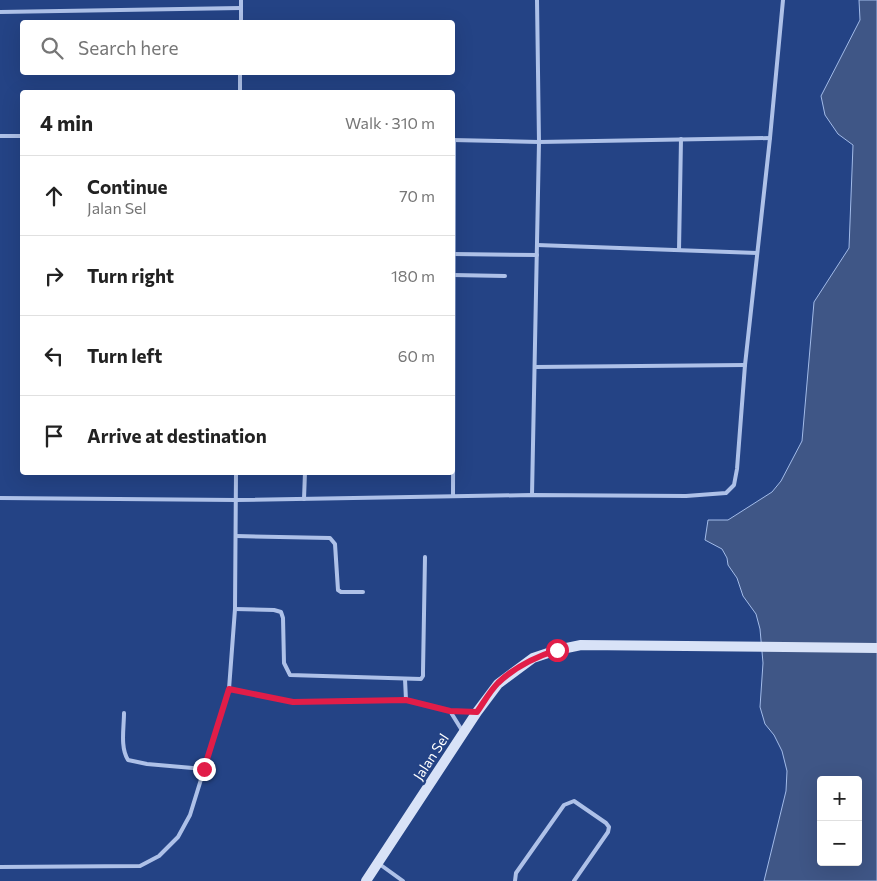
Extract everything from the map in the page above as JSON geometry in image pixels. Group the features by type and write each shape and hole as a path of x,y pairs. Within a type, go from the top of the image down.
{"street":[{"name":"Jalan Sel","path":"366,881 477,712 498,684 533,658 581,645 877,648"}],"lane":[{"path":"241,0 241,20"},
{"path":"532,495 539,142 537,0"},
{"path":"0,498 236,500 532,495 686,496 726,493 734,485 737,469 783,0"},
{"path":"0,12 241,8"},
{"path":"240,75 240,90"},
{"path":"0,136 20,136"},
{"path":"455,140 539,142 770,138"},
{"path":"679,250 681,139"},
{"path":"537,245 757,253"},
{"path":"455,254 537,255"},
{"path":"455,275 505,276"},
{"path":"535,367 746,365"},
{"path":"0,867 140,866 160,856 178,837 190,815 229,689 236,609 236,475"},
{"path":"304,499 305,475"},
{"path":"453,475 453,496"},
{"path":"236,536 330,538 335,544 338,590 341,592 362,592"},
{"path":"236,609 274,610 281,612 283,618 284,663 290,675 421,679 423,676 425,557"},
{"path":"405,679 406,700"},
{"path":"229,689 293,702 406,700 450,711 477,712"},
{"path":"450,711 463,733"},
{"path":"124,713 124,754 128,760 147,764 204,769"},
{"path":"515,881 516,873 564,805 574,801 610,827 574,881"},
{"path":"378,863 402,881"}],"water":[{"path":"859,0 877,0 877,881 764,881 786,791 787,771 782,751 774,735 765,724 760,707 763,663 760,629 756,614 743,596 737,578 728,565 727,558 722,549 705,540 708,520 728,520 772,492 781,481 802,441 814,302 849,248 853,145 838,134 825,115 821,96 860,20"}],"route":[{"path":"204,769 229,689 293,702 406,700 450,711 477,712 498,684 514,671 533,658 557,650"}]}
